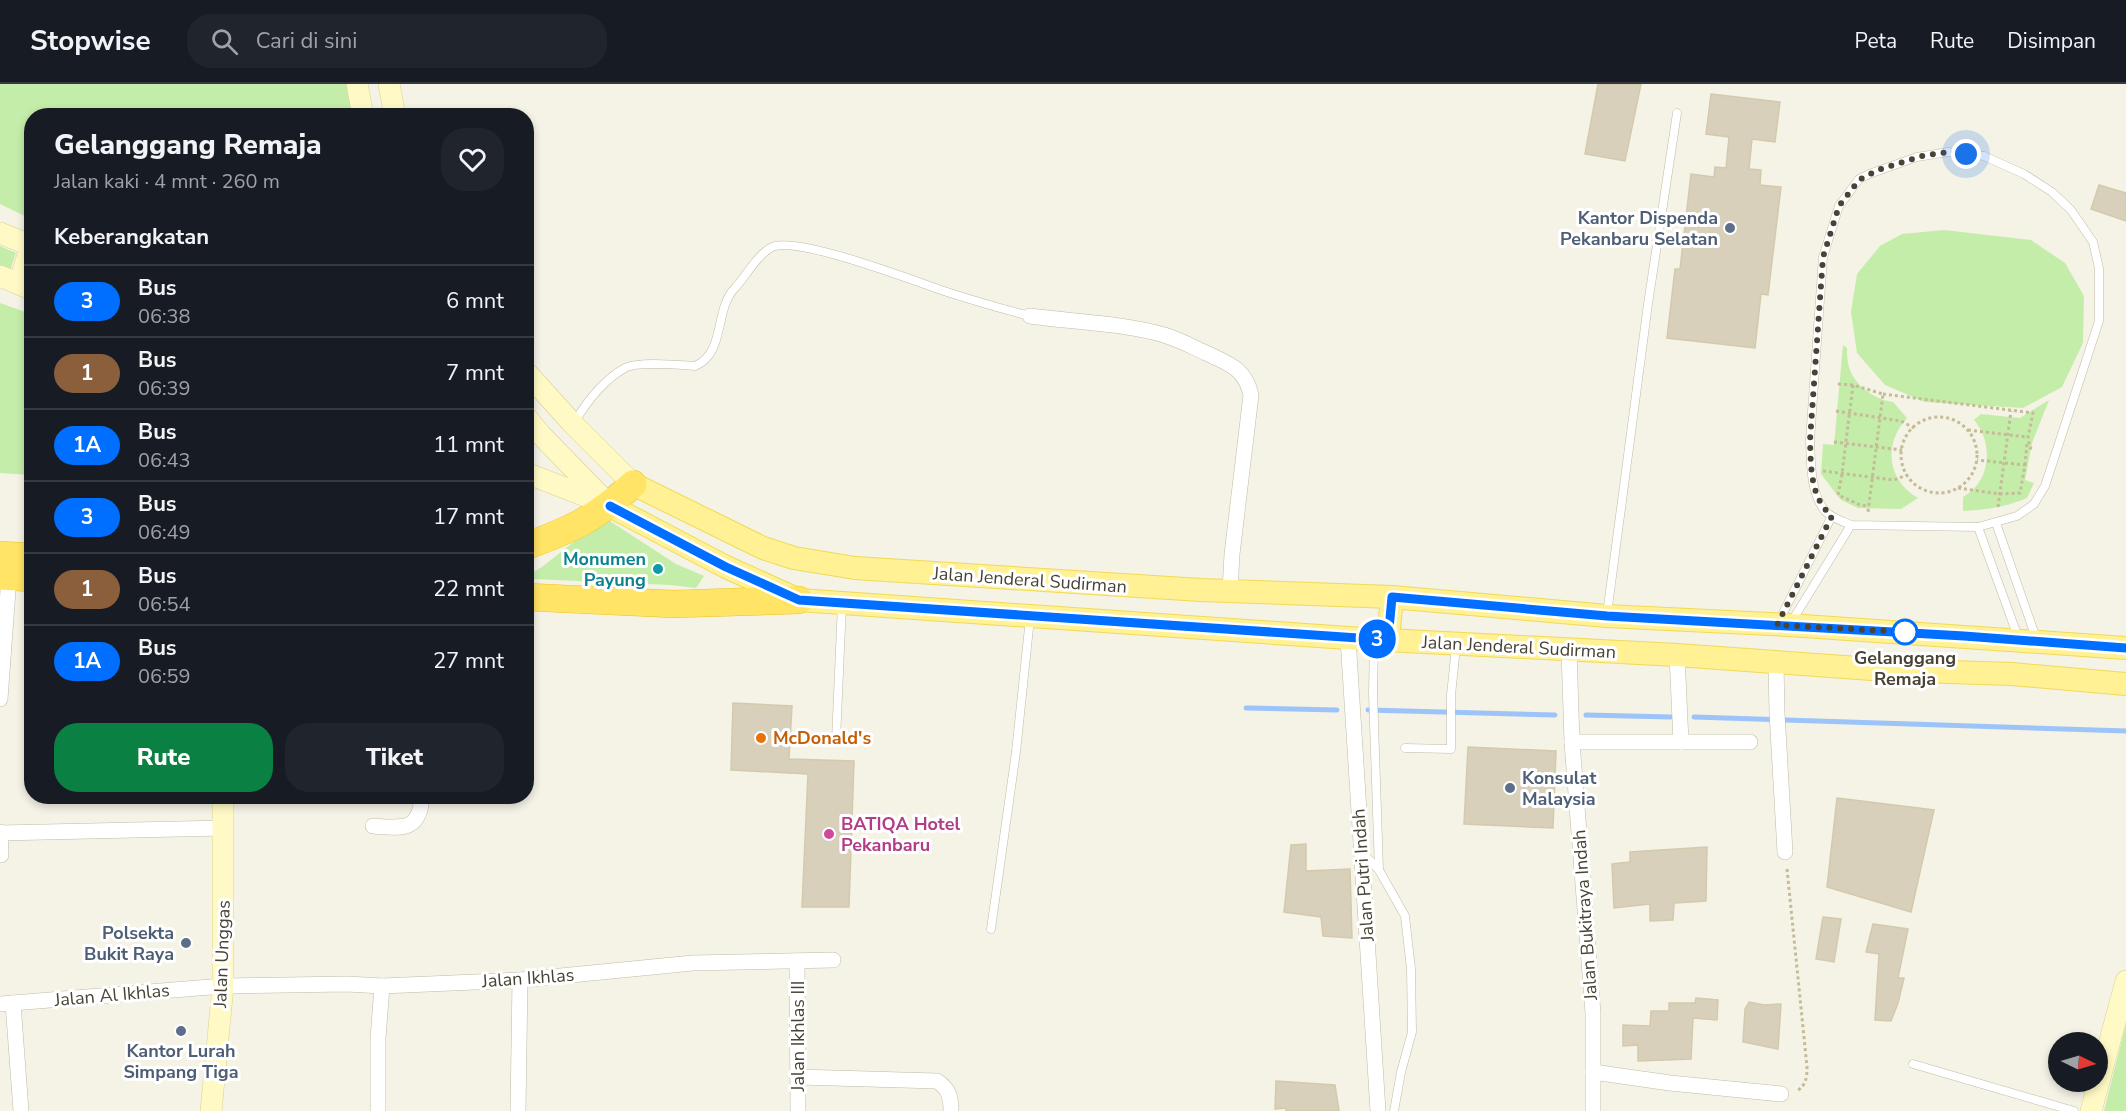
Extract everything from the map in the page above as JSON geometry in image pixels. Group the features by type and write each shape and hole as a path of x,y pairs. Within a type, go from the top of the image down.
{"highway":[{"path":"534,543 568,531 610,506 633,484"},
{"path":"10,571 24,562"},
{"path":"534,597 674,604 799,600"}],"main road":[{"name":"Jalan Jenderal Sudirman","path":"633,484 763,548 794,558 855,568 1230,591 1336,593 1607,616 1783,625 2126,648"},
{"name":"Jalan Jenderal Sudirman","path":"610,506 726,567 799,600 1348,638 2012,674 2126,684"},
{"path":"1381,640 1392,597"}],"street":[{"path":"357,84 362,108"},
{"path":"389,84 394,108"},
{"path":"0,233 24,242"},
{"path":"17,283 24,264"},
{"path":"1030,316 1127,328 1166,336 1233,365 1243,374 1249,383 1251,395 1232,554 1230,591"},
{"path":"534,381 633,484"},
{"path":"534,432 633,484"},
{"path":"534,432 610,506"},
{"path":"534,476 610,506"},
{"path":"0,699 10,571"},
{"name":"Jalan Putri Indah","path":"1348,638 1378,1111"},
{"name":"Jalan Bukitraya Indah","path":"1569,650 1572,742 1593,1013 1593,1111"},
{"path":"1677,655 1681,742"},
{"path":"1776,663 1785,852"},
{"path":"1572,742 1750,742"},
{"name":"Jalan Unggas","path":"211,1111 223,986 224,804"},
{"path":"373,826 398,828 411,824 420,815 421,804"},
{"path":"1,855 0,833 224,828"},
{"name":"Jalan Ikhlas","path":"223,986 347,984 382,986 520,980 693,963 833,960"},
{"name":"Jalan Ikhlas III","path":"797,961 798,1111"},
{"path":"518,1111 520,980"},
{"path":"2091,1111 2126,981"},
{"name":"Jalan Al Ikhlas","path":"7,1004 223,986"},
{"path":"378,1111 378,1039 382,986"},
{"path":"7,1004 21,1111"},
{"path":"1593,1072 1670,1083 1780,1094"},
{"path":"798,1077 937,1081 951,1097 951,1111"}],"lane":[{"path":"1607,616 1650,293 1677,113"},
{"path":"1948,152 1984,156 2024,174 2052,192 2071,210 2093,242 2099,268 2099,321 2045,486 2034,504 2017,516 1978,527 1851,525 1832,516 1824,510 1816,494 1811,470 1810,440 1823,257 1839,206 1859,180 1869,174 1917,157 1948,152"},
{"path":"573,424 585,404 625,368 660,364 695,366 699,364 712,352 721,316 732,291 760,258 773,247 796,246 838,256 1001,309 1030,316"},
{"path":"1783,625 1832,516"},
{"path":"1996,523 2029,641"},
{"path":"1783,625 1851,525"},
{"path":"1978,527 2029,641"},
{"path":"836,740 842,603"},
{"path":"991,929 1016,752 1030,616"},
{"path":"1379,870 1373,693 1381,640"},
{"path":"1404,748 1451,749 1451,695 1456,643"},
{"path":"1362,851 1379,870 1405,916 1411,969 1412,1032 1401,1072 1394,1111"},
{"path":"1913,1064 2074,1111"}],"path":[{"path":"1838,384 1853,385 1882,394 2033,413 2020,493 2000,494 1958,488"},
{"path":"1853,385 1838,495 1860,505 1869,506"},
{"path":"1866,525 1882,394"},
{"path":"1836,411 1900,421 1914,428"},
{"path":"1996,523 2011,411"},
{"path":"1940,417 1952,419 1972,435 1977,460 1973,473 1965,483 1942,493 1929,492 1918,487 1907,474 1902,462 1902,450 1906,438 1914,428 1928,419 1940,417"},
{"path":"1967,430 2028,437"},
{"path":"2028,437 2030,448 2035,448"},
{"path":"1834,442 1902,450"},
{"path":"1977,460 2025,465"},
{"path":"1820,471 1894,480 1907,474"},
{"path":"1780,1094 1790,1094 1796,1091 1803,1087 1807,1079 1785,852"}],"green space":[{"path":"0,84 352,84 356,108 24,108 24,216 0,204"},
{"path":"1944,230 2031,240 2065,263 2084,296 2083,343 2062,387 2023,408 1925,402 1885,385 1857,353 1851,312 1857,274 1880,246 1902,234"},
{"path":"0,246 16,253 9,273 0,269"},
{"path":"0,303 24,312 24,475 0,473"},
{"path":"1843,345 1847,348 1848,362 1855,380 1872,395 1893,402 1907,418 1894,439 1892,461 1900,482 1918,498 1901,509 1858,508 1841,500 1821,474 1823,444 1834,445"},
{"path":"2049,400 2032,443 2025,480 2034,483 2027,498 1995,508 1963,511 1963,497 1979,482 1987,462 1985,440 1974,420 1981,414 2020,418"},
{"path":"602,516 676,564 704,576 696,588 534,579 534,572 570,545"},
{"path":"2126,1024 2126,1111 2104,1111"}],"building":[{"path":"1598,84 1641,84 1625,161 1585,154"},
{"name":"Kantor Dispenda Pekanbaru Selatan","path":"1711,94 1780,102 1775,142 1752,139 1749,169 1761,170 1760,185 1781,187 1768,295 1761,294 1755,348 1667,338 1675,269 1680,269 1691,174 1714,177 1715,167 1726,168 1729,137 1706,134"},
{"path":"2099,185 2126,193 2126,221 2091,209"},
{"name":"BATIQA Hotel Pekanbaru","path":"733,703 792,706 789,759 854,761 849,907 802,907 808,774 731,770"},
{"name":"Konsulat Malaysia","path":"1468,747 1556,751 1553,828 1464,824"},
{"path":"1837,798 1934,810 1911,912 1827,887"},
{"path":"1306,844 1306,871 1350,869 1352,938 1323,936 1321,917 1284,912 1291,845"},
{"path":"1707,847 1706,901 1674,903 1673,920 1650,921 1650,904 1614,908 1612,864 1630,862 1630,852"},
{"path":"1823,917 1841,919 1834,962 1816,959"},
{"path":"1873,924 1908,929 1898,978 1904,978 1891,1021 1875,1020 1879,954 1866,952"},
{"path":"1696,998 1718,1000 1717,1020 1693,1018 1691,1059 1638,1061 1638,1045 1623,1046 1623,1025 1650,1026 1651,1011 1669,1011 1669,1003 1695,1003"},
{"path":"1749,1002 1764,1005 1781,1004 1778,1049 1743,1042 1745,1009"},
{"path":"1276,1081 1335,1085 1339,1111 1275,1109"}],"waterway":[{"path":"1246,708 1337,710"},
{"path":"1368,710 1555,715"},
{"path":"1586,715 1671,717"},
{"path":"1694,717 2126,731"}],"bus line":[{"name":"3","path":"610,506 726,567 799,600 1388,640 1392,597 1607,616 1789,625 2126,648"}],"place":[{"name":"Kantor Dispenda Pekanbaru Selatan","path":"1730,228"},
{"name":"Monumen Payung","path":"658,569"},
{"name":"Gelanggang Remaja","path":"1905,632"},
{"name":"McDonald's","path":"761,738"},
{"name":"Konsulat Malaysia","path":"1510,788"},
{"name":"BATIQA Hotel Pekanbaru","path":"829,834"},
{"name":"Polsekta Bukit Raya","path":"186,943"},
{"name":"Kantor Lurah Simpang Tiga","path":"181,1031"}],"route":[{"path":"1905,632 1777,625 1832,516 1824,510 1816,494 1811,470 1810,440 1823,257 1839,206 1859,180 1878,170 1917,157 1948,152 1966,154"}]}
